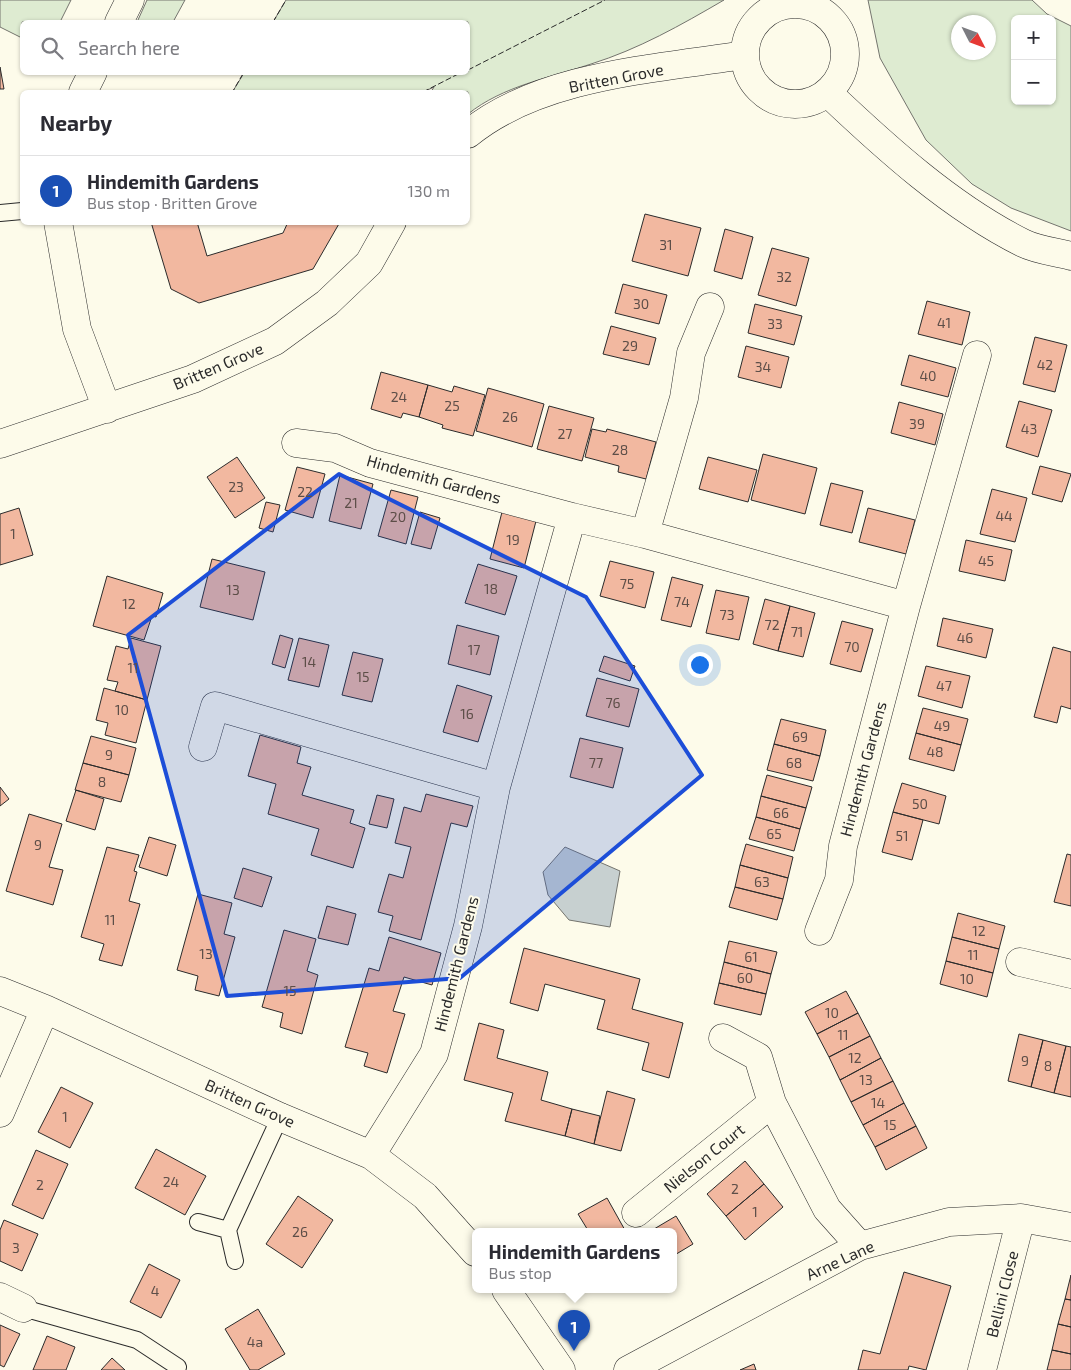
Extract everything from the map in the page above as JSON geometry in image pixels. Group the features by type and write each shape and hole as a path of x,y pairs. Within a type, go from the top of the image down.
{"street":[{"path":"120,20 130,0"},
{"path":"816,4 840,30 845,46 845,63 839,80 828,92 814,101 798,105 782,103 767,97 755,86 747,71 744,56 746,39 754,24 766,12 782,5 816,4"},
{"name":"Britten Grove","path":"470,133 514,104 587,81 744,56"},
{"path":"84,90 92,75"},
{"path":"828,92 891,152 960,205 1024,244 1071,256"},
{"path":"59,225 77,329 107,409"},
{"name":"Britten Grove","path":"0,444 107,409 192,378 274,341 327,303 369,263 390,225"},
{"path":"645,534 684,398 691,353 710,307"},
{"name":"Hindemith Gardens","path":"819,931 839,880 842,846 906,606 977,355"},
{"name":"Hindemith Gardens","path":"296,443 335,448 370,463 572,517 645,534 906,606"},
{"name":"Hindemith Gardens","path":"371,1155 434,1054 468,926 496,787 572,517"},
{"path":"202,747 215,706 496,787"},
{"path":"1020,962 1071,974"},
{"name":"Britten Grove","path":"0,991 45,1009 280,1117 371,1155 425,1196 472,1249"},
{"path":"0,1113 45,1009"},
{"path":"723,1038 758,1057 772,1103 827,1209 860,1246"},
{"name":"Nielson Court","path":"636,1213 772,1103"},
{"name":"Arne Lane","path":"628,1370 860,1246 949,1222 1022,1218 1071,1227"},
{"name":"Bellini Close","path":"982,1370 1022,1218"},
{"path":"508,1293 561,1370"}],"lane":[{"path":"0,213 20,211"},
{"path":"235,1261 228,1230 280,1117"},
{"path":"198,1222 228,1230"},
{"path":"11,1302 137,1340 178,1368"}],"highlighted area":[{"path":"339,474 586,597 702,775 460,978 227,996 128,635"}],"green space":[{"path":"0,0 71,0 61,20 20,20 20,37 0,27"},
{"path":"147,0 185,0 174,20 138,20"},
{"path":"286,0 724,0 643,44 609,58 511,90 496,96 470,113 470,90 432,90 434,87 427,90 234,90 243,75 470,75 470,20 274,20"},
{"path":"868,0 1032,0 1049,15 1011,15 1011,105 1056,105 1056,18 1071,26 1071,231 1011,208 972,184 926,140 880,58"}],"shaded area":[{"path":"565,847 620,871 610,927 569,920 548,895 543,872"}],"building":[{"path":"0,67 4,89 0,89"},
{"path":"645,214 701,228 688,276 632,261"},
{"path":"152,225 198,225 207,256 283,233 287,225 338,225 313,269 199,303 171,289"},
{"path":"725,229 753,237 742,279 714,271"},
{"path":"772,248 809,258 796,306 758,295"},
{"path":"623,284 667,295 659,324 615,313"},
{"path":"927,301 970,312 962,345 918,334"},
{"path":"755,304 802,316 794,345 748,333"},
{"path":"611,326 656,338 649,365 603,354"},
{"path":"1035,337 1067,345 1055,392 1023,384"},
{"path":"746,346 789,357 781,388 738,377"},
{"path":"909,355 956,368 948,397 901,385"},
{"path":"381,372 428,385 419,417 403,413 401,418 371,409"},
{"path":"428,385 452,392 454,386 485,395 473,436 442,428 443,425 419,417"},
{"path":"488,388 544,404 532,447 476,431"},
{"path":"1019,401 1052,410 1038,457 1006,447"},
{"path":"899,402 943,414 935,445 891,433"},
{"path":"549,406 594,418 582,461 537,449"},
{"path":"592,429 606,432 607,429 656,442 646,479 618,472 619,466 585,457"},
{"path":"763,454 817,468 805,514 751,500"},
{"path":"237,457 265,498 235,518 207,477"},
{"path":"708,457 757,470 748,502 699,489"},
{"path":"1040,466 1071,474 1062,502 1032,494"},
{"path":"297,467 325,474 313,518 285,510"},
{"path":"340,475 373,484 361,529 329,521"},
{"path":"831,483 863,491 852,533 820,525"},
{"path":"992,489 1027,498 1015,542 980,534"},
{"path":"391,490 418,497 406,544 378,536"},
{"path":"266,502 280,505 273,532 259,528"},
{"path":"19,508 33,555 0,565 0,514"},
{"path":"868,508 915,520 906,554 859,542"},
{"path":"420,512 440,518 431,549 411,544"},
{"path":"502,512 536,521 524,568 490,559"},
{"path":"966,540 1012,550 1005,581 959,571"},
{"path":"212,559 265,572 253,620 200,607"},
{"path":"610,561 654,572 645,608 600,596"},
{"path":"478,564 517,576 505,615 465,603"},
{"path":"107,576 163,593 156,617 152,616 144,640 93,626"},
{"path":"672,577 703,585 691,627 661,620"},
{"path":"716,590 749,597 739,640 706,633"},
{"path":"765,599 790,606 778,651 753,644"},
{"path":"790,606 815,613 803,657 778,651"},
{"path":"943,618 993,629 986,658 937,646"},
{"path":"842,621 873,629 861,672 830,664"},
{"path":"457,625 499,636 490,675 448,664"},
{"path":"280,635 293,639 285,668 272,664"},
{"path":"131,638 161,646 147,700 115,691 118,682 107,680 116,646 128,649"},
{"path":"299,638 329,645 319,687 288,680"},
{"path":"1053,647 1071,652 1071,709 1061,706 1057,723 1034,717"},
{"path":"353,652 383,659 372,702 342,695"},
{"path":"604,656 635,666 630,681 599,671"},
{"path":"926,666 970,676 962,708 918,696"},
{"path":"597,678 639,689 629,727 586,716"},
{"path":"457,685 492,696 478,742 443,732"},
{"path":"104,688 147,700 136,743 105,735 108,723 96,720"},
{"path":"923,708 968,719 961,745 916,733"},
{"path":"781,719 826,730 820,756 774,744"},
{"path":"916,733 961,745 954,771 909,759"},
{"path":"260,735 301,747 297,763 311,767 302,795 354,810 350,823 365,828 353,868 311,855 319,829 268,814 276,784 248,776"},
{"path":"91,736 136,748 129,775 83,763"},
{"path":"580,738 623,748 613,788 570,777"},
{"path":"774,744 820,756 813,781 767,770"},
{"path":"83,763 129,775 121,802 75,790"},
{"path":"767,775 812,787 806,808 761,796"},
{"path":"902,783 946,796 939,824 893,812"},
{"path":"0,787 9,799 0,806"},
{"path":"76,790 104,799 95,830 66,821"},
{"path":"426,794 473,806 467,827 451,823 421,940 389,931 393,916 378,912 389,874 403,878 411,847 395,843 404,807 421,812"},
{"path":"377,795 394,799 387,828 369,824"},
{"path":"761,796 806,808 800,829 756,817"},
{"path":"893,812 923,820 912,860 882,852"},
{"path":"29,814 62,824 49,867 63,870 53,905 6,891"},
{"path":"756,817 800,829 794,851 749,839"},
{"path":"149,837 176,845 167,876 139,867"},
{"path":"746,844 793,857 788,878 740,865"},
{"path":"107,847 139,855 134,871 137,872 129,901 140,904 122,966 99,960 104,944 81,937"},
{"path":"1067,854 1071,855 1071,906 1054,902"},
{"path":"740,865 788,878 783,899 735,887"},
{"path":"243,868 272,877 262,907 234,898"},
{"path":"735,887 783,899 777,920 729,907"},
{"path":"198,894 232,903 224,934 235,937 219,996 195,990 198,976 177,970"},
{"path":"327,906 356,914 348,945 318,938"},
{"path":"958,913 1005,926 999,949 952,937"},
{"path":"284,930 316,939 307,971 318,975 302,1034 280,1027 283,1013 262,1007"},
{"path":"389,937 441,953 432,985 404,977 393,1011 405,1014 387,1073 364,1066 368,1053 345,1047 369,968 379,971"},
{"path":"952,937 999,949 993,973 946,961"},
{"path":"729,941 777,952 771,974 724,962"},
{"path":"524,948 640,979 632,1009 683,1023 669,1078 642,1070 649,1043 597,1029 605,1000 545,984 538,1011 510,1003"},
{"path":"946,961 993,973 987,997 940,984"},
{"path":"724,962 771,974 766,994 719,983"},
{"path":"719,983 766,994 761,1015 714,1004"},
{"path":"846,991 858,1013 817,1034 805,1012"},
{"path":"858,1013 870,1036 829,1057 817,1034"},
{"path":"479,1023 504,1030 497,1058 548,1072 541,1100 572,1109 565,1136 505,1121 513,1093 464,1080"},
{"path":"1019,1034 1043,1040 1031,1087 1008,1081"},
{"path":"870,1036 881,1058 840,1080 829,1057"},
{"path":"1043,1040 1066,1046 1054,1093 1031,1087"},
{"path":"1066,1046 1071,1047 1071,1097 1054,1093"},
{"path":"881,1058 893,1081 851,1102 840,1080"},
{"path":"893,1081 904,1103 863,1125 851,1102"},
{"path":"61,1087 93,1103 70,1148 38,1132"},
{"path":"607,1091 635,1099 621,1151 594,1144"},
{"path":"904,1103 916,1126 875,1147 863,1125"},
{"path":"572,1109 600,1116 594,1144 565,1136"},
{"path":"916,1126 927,1148 886,1170 875,1147"},
{"path":"156,1149 206,1176 185,1215 135,1188"},
{"path":"36,1150 68,1164 43,1219 12,1205"},
{"path":"745,1161 764,1184 726,1216 707,1194"},
{"path":"764,1184 783,1207 745,1240 726,1216"},
{"path":"298,1196 333,1220 302,1268 266,1244"},
{"path":"607,1198 624,1228 587,1228 578,1214"},
{"path":"676,1216 693,1244 677,1254 677,1228 656,1228"},
{"path":"4,1220 38,1234 22,1271 0,1261 0,1230"},
{"path":"149,1264 180,1280 161,1318 130,1302"},
{"path":"904,1272 951,1286 926,1370 909,1366 908,1370 858,1370 863,1350 880,1354"},
{"path":"1071,1275 1071,1300 1065,1299"},
{"path":"1065,1299 1071,1300 1071,1327 1058,1324"},
{"path":"258,1309 285,1354 258,1370 250,1370 225,1329"},
{"path":"1058,1324 1071,1327 1071,1354 1052,1350"},
{"path":"0,1325 20,1334 4,1367 0,1365"},
{"path":"47,1336 75,1347 66,1370 33,1370"},
{"path":"1052,1350 1071,1354 1071,1370 1047,1370"},
{"path":"112,1358 125,1370 101,1370"},
{"path":"754,1364 756,1370 740,1370"}],"fence":[{"path":"274,20 286,0"},
{"path":"470,69 605,0"},
{"path":"234,90 242,75"},
{"path":"427,90 456,75"}],"place":[{"name":"Hindemith Gardens","path":"574,1351"}]}
